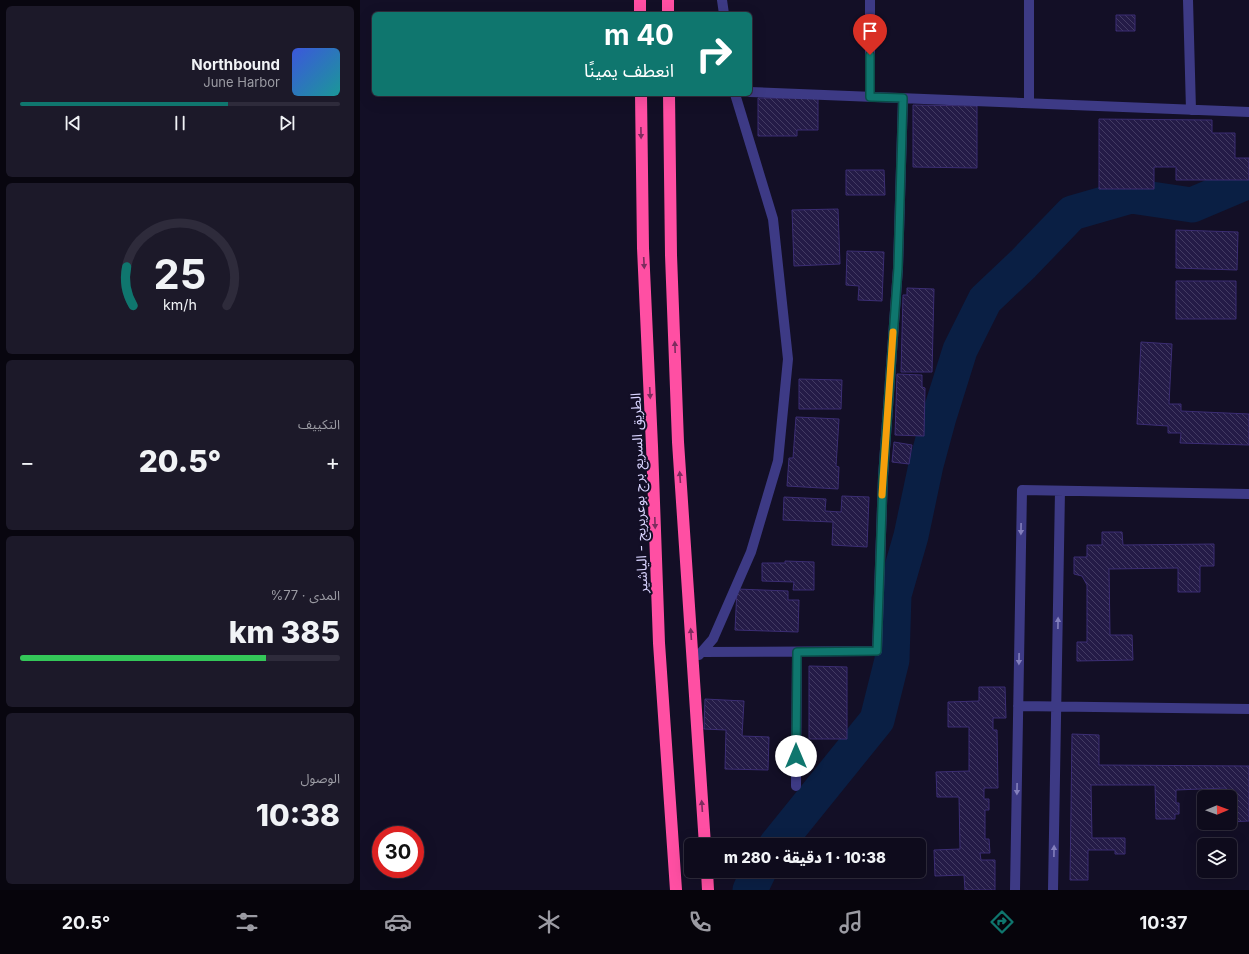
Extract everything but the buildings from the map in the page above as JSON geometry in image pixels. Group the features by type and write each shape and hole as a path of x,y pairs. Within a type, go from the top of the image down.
{"highway":[{"path":"640,0 640,12"},
{"path":"668,0 668,12"},
{"name":"الطريق السريع برج بوعريريج - الياشير","path":"641,96 643,248 659,643 676,890"},
{"path":"669,96 671,255 678,442 704,838"},
{"path":"707,878 708,890"}],"street":[{"path":"722,0 724,12"},
{"path":"870,0 870,97"},
{"path":"1029,0 1029,103"},
{"path":"1188,0 1191,110"},
{"path":"752,92 1249,112"},
{"path":"692,663 713,638 751,552 778,461 788,359 773,219 736,96"},
{"path":"702,652 877,651 883,477 898,268 903,98"},
{"path":"1015,890 1022,490 1249,494"},
{"path":"1053,890 1060,491"},
{"path":"796,786 797,652"},
{"path":"1018,706 1249,710"}],"waterway":[{"path":"782,838 877,720 892,660 894,595 911,536 926,465 960,350 985,300 1023,264 1072,213 1131,196 1192,205 1249,181"},
{"path":"750,890 756,878"}],"slow traffic":[{"path":"882,495 893,332"}],"route":[{"path":"796,756 797,652 877,651 883,477 898,268 903,98 870,97 870,55"}]}
